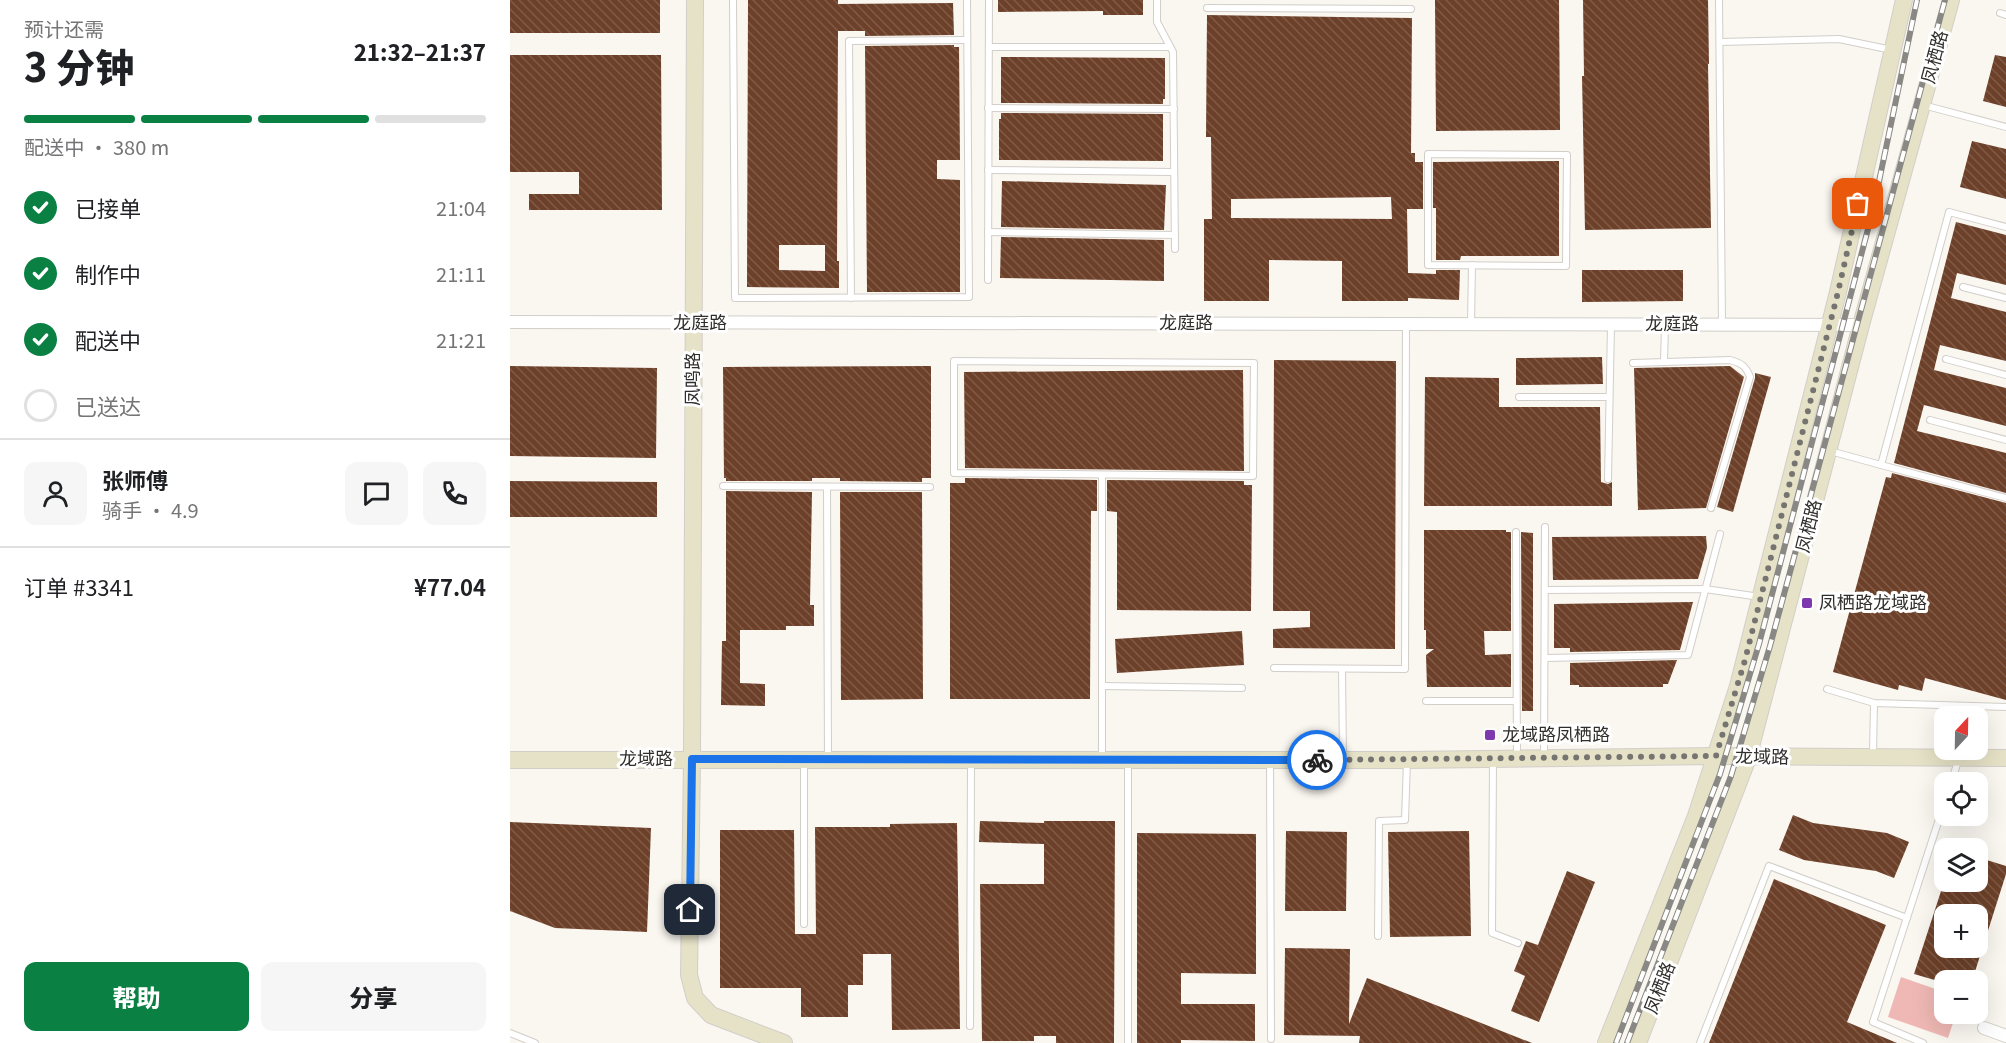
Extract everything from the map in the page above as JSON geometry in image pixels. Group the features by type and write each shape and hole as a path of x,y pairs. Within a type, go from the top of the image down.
{"street":[{"name":"凤鸣路","path":"695,0 689,975 695,998 711,1015 784,1043"},
{"name":"凤栖路","path":"1606,1043 1696,816 1738,686 1829,325 1904,0"},
{"name":"凤栖路","path":"1638,1043 1748,758 1861,325 1951,0"},
{"name":"龙庭路","path":"510,322 1861,325"},
{"path":"1738,686 1742,696 1747,700 1755,701 1765,696"},
{"name":"龙域路","path":"510,760 1407,760 1716,756 1934,758"},
{"name":"龙域路","path":"1988,758 2006,758"},
{"path":"1696,816 1711,816 1723,824"},
{"path":"1984,1028 2006,1036"}],"lane":[{"path":"732,0 735,298 969,297 967,0"},
{"path":"988,280 989,0"},
{"path":"1157,0 1157,22 1173,52 1175,249"},
{"path":"1302,0 1302,8"},
{"path":"1719,0 1722,324"},
{"path":"1207,8 1411,9"},
{"path":"1720,42 1839,39 1893,50"},
{"path":"851,298 849,41 968,40"},
{"path":"988,46 1170,47"},
{"path":"1922,105 2006,127"},
{"path":"988,108 1173,109"},
{"path":"1428,154 1567,155 1566,266 1472,265 1428,265 1428,154"},
{"path":"988,171 1174,172"},
{"path":"1881,465 1949,212 2006,227"},
{"path":"988,232 1174,235"},
{"path":"1471,324 1472,265"},
{"path":"1963,287 2006,298"},
{"path":"1274,668 1405,669 1406,324"},
{"path":"1608,479 1611,324"},
{"path":"1664,362 1665,324"},
{"path":"1946,359 2006,375"},
{"path":"1633,363 1730,360 1740,363 1747,369 1750,377 1711,508"},
{"path":"954,361 1254,363 1253,476 1102,475 954,473 954,361"},
{"path":"1519,397 1609,397"},
{"path":"1930,420 2006,440"},
{"path":"1829,451 2006,498"},
{"path":"1102,475 1102,759"},
{"path":"723,486 930,487"},
{"path":"827,487 828,759"},
{"path":"1544,758 1545,527"},
{"path":"1516,532 1517,758"},
{"path":"1545,658 1688,655 1720,534"},
{"path":"1545,590 1705,589 1761,597"},
{"path":"1342,669 1343,760"},
{"path":"1102,686 1242,688"},
{"path":"1827,689 1874,703 2006,706"},
{"path":"1426,701 1516,701"},
{"path":"1873,758 1874,703"},
{"path":"804,759 804,924"},
{"path":"970,1026 971,759"},
{"path":"1128,759 1128,1043"},
{"path":"1493,759 1492,933 1518,943"},
{"path":"1270,760 1271,1039"},
{"path":"1378,936 1379,821 1405,820 1407,760"},
{"path":"1923,1043 1873,1022 1937,826"},
{"path":"1700,1043 1769,866 1907,918"},
{"path":"510,1033 535,1043"}],"shaded area":[{"path":"1901,977 1934,989 1934,1024 1953,1024 1948,1038 1888,1017"}],"building":[{"path":"510,0 660,0 660,33 510,33"},
{"path":"748,0 838,0 838,4 953,3 954,35 865,36 865,31 838,31 837,261 839,261 839,288 747,287","holes":["779,245 825,245 825,271 779,270"]},
{"path":"998,0 1143,0 1143,15 1103,15 1103,11 998,12"},
{"path":"1435,0 1559,0 1560,130 1436,131"},
{"path":"1583,0 1708,0 1711,228 1585,230"},
{"path":"1207,15 1412,18 1411,153 1415,153 1415,162 1423,162 1423,209 1407,209 1408,273 1436,274 1436,270 1460,270 1459,300 1408,298 1408,301 1342,301 1342,261 1269,260 1269,301 1204,301 1204,219 1212,219 1211,137 1206,137","holes":["1391,197 1392,219 1231,218 1231,199"]},
{"path":"954,45 954,47 959,47 960,160 937,160 937,179 960,180 960,292 867,292 865,46"},
{"path":"510,55 661,55 662,210 529,210 529,194 579,194 579,172 510,172"},
{"path":"1995,55 2006,57 2006,107 1983,101"},
{"path":"1001,57 1165,58 1165,99 1163,99 1163,104 1001,103"},
{"path":"1001,113 1163,114 1163,161 999,160"},
{"path":"1972,141 2006,149 2006,199 1960,187"},
{"path":"1559,161 1559,256 1461,256 1460,260 1436,260 1433,162"},
{"path":"1002,181 1166,185 1164,230 1001,227"},
{"path":"1956,222 2006,235 2006,285 1957,273 1951,298 2006,312 2006,361 1940,345 1934,370 2006,388 2006,426 1924,405 1917,431 2006,453 2006,493 1894,463"},
{"path":"1001,237 1164,240 1164,281 1000,278"},
{"path":"1582,270 1683,270 1683,301 1582,302"},
{"path":"1602,357 1603,384 1516,385 1516,358"},
{"path":"1274,360 1396,361 1395,649 1273,648 1273,629 1310,627 1310,611 1273,611"},
{"path":"510,366 657,368 656,458 510,456"},
{"path":"931,366 931,478 922,478 922,482 840,481 840,478 812,478 812,481 726,481 724,478 723,367"},
{"path":"1730,366 1744,377 1706,508 1638,510 1634,368"},
{"path":"1243,370 1244,471 965,468 964,372"},
{"path":"1755,373 1771,377 1733,512 1717,507"},
{"path":"1425,377 1499,378 1499,407 1600,407 1601,482 1608,484 1612,482 1612,506 1424,506"},
{"path":"1892,473 2006,503 2006,700 1925,678 1922,691 1899,685 1898,690 1833,672 1886,477 1891,478"},
{"path":"965,478 1097,480 1097,511 1091,511 1090,699 950,699 950,483 965,483"},
{"path":"1107,480 1244,481 1244,485 1252,485 1251,611 1117,610 1117,512 1107,511"},
{"path":"510,481 657,482 657,517 510,517"},
{"path":"726,491 812,492 810,605 814,605 814,626 786,626 786,630 740,630 740,683 765,684 765,706 721,705 722,641 726,641"},
{"path":"840,492 922,492 923,699 841,700"},
{"path":"1424,530 1506,530 1506,532 1511,532 1511,631 1484,631 1485,655 1511,654 1511,687 1427,687 1426,655 1434,649 1426,649 1426,630 1424,630"},
{"path":"1521,532 1533,533 1533,711 1522,711"},
{"path":"1706,536 1707,548 1698,579 1553,580 1552,537"},
{"path":"1693,602 1680,650 1570,652 1570,648 1554,648 1554,604"},
{"path":"1242,631 1244,665 1117,673 1115,639"},
{"path":"1677,660 1668,684 1663,684 1663,687 1579,687 1579,685 1570,685 1570,663"},
{"path":"1793,815 1813,823 1887,833 1909,842 1894,878 1876,871 1804,860 1779,850"},
{"path":"980,821 1044,823 1044,821 1115,821 1114,1043 1056,1043 1056,1036 1034,1036 1034,1041 982,1041 980,884 1044,884 1044,844 979,842"},
{"path":"510,822 651,828 647,932 555,928 510,911"},
{"path":"957,823 960,1029 892,1030 891,954 863,954 863,985 848,985 848,1017 801,1017 801,988 720,988 720,830 794,830 795,934 816,934 815,827 890,827 890,824"},
{"path":"1286,831 1347,832 1346,911 1285,911"},
{"path":"1469,831 1471,936 1390,937 1388,832"},
{"path":"1137,833 1256,834 1256,974 1181,973 1181,1004 1255,1004 1255,1041 1181,1040 1181,1043 1137,1043"},
{"path":"1988,860 2006,866 2006,874 1988,931 1988,904 1937,904 1941,892 1988,892"},
{"path":"1567,871 1595,882 1539,1022 1511,1011 1525,976 1514,971 1526,941 1538,945"},
{"path":"1774,879 1886,925 1847,1022 1897,1043 1709,1043"},
{"path":"1934,913 1934,958 1979,958 1975,970 1934,970 1934,980 1914,974"},
{"path":"1285,948 1350,949 1349,1024 1367,978 1532,1043 1359,1043 1360,1036 1284,1035"}],"railway":[{"path":"1616,1043 1720,774 1759,644 1873,210 1917,0"},
{"path":"1627,1043 1731,776 1770,646 1945,0"}],"way so far":[{"path":"1317,760 1716,756 1745,660 1858,204"}],"place":[{"name":"凤栖路龙域路","path":"1807,603"},
{"name":"龙域路凤栖路","path":"1490,735"}],"route":[{"path":"690,910 692,759 1317,760"}]}
